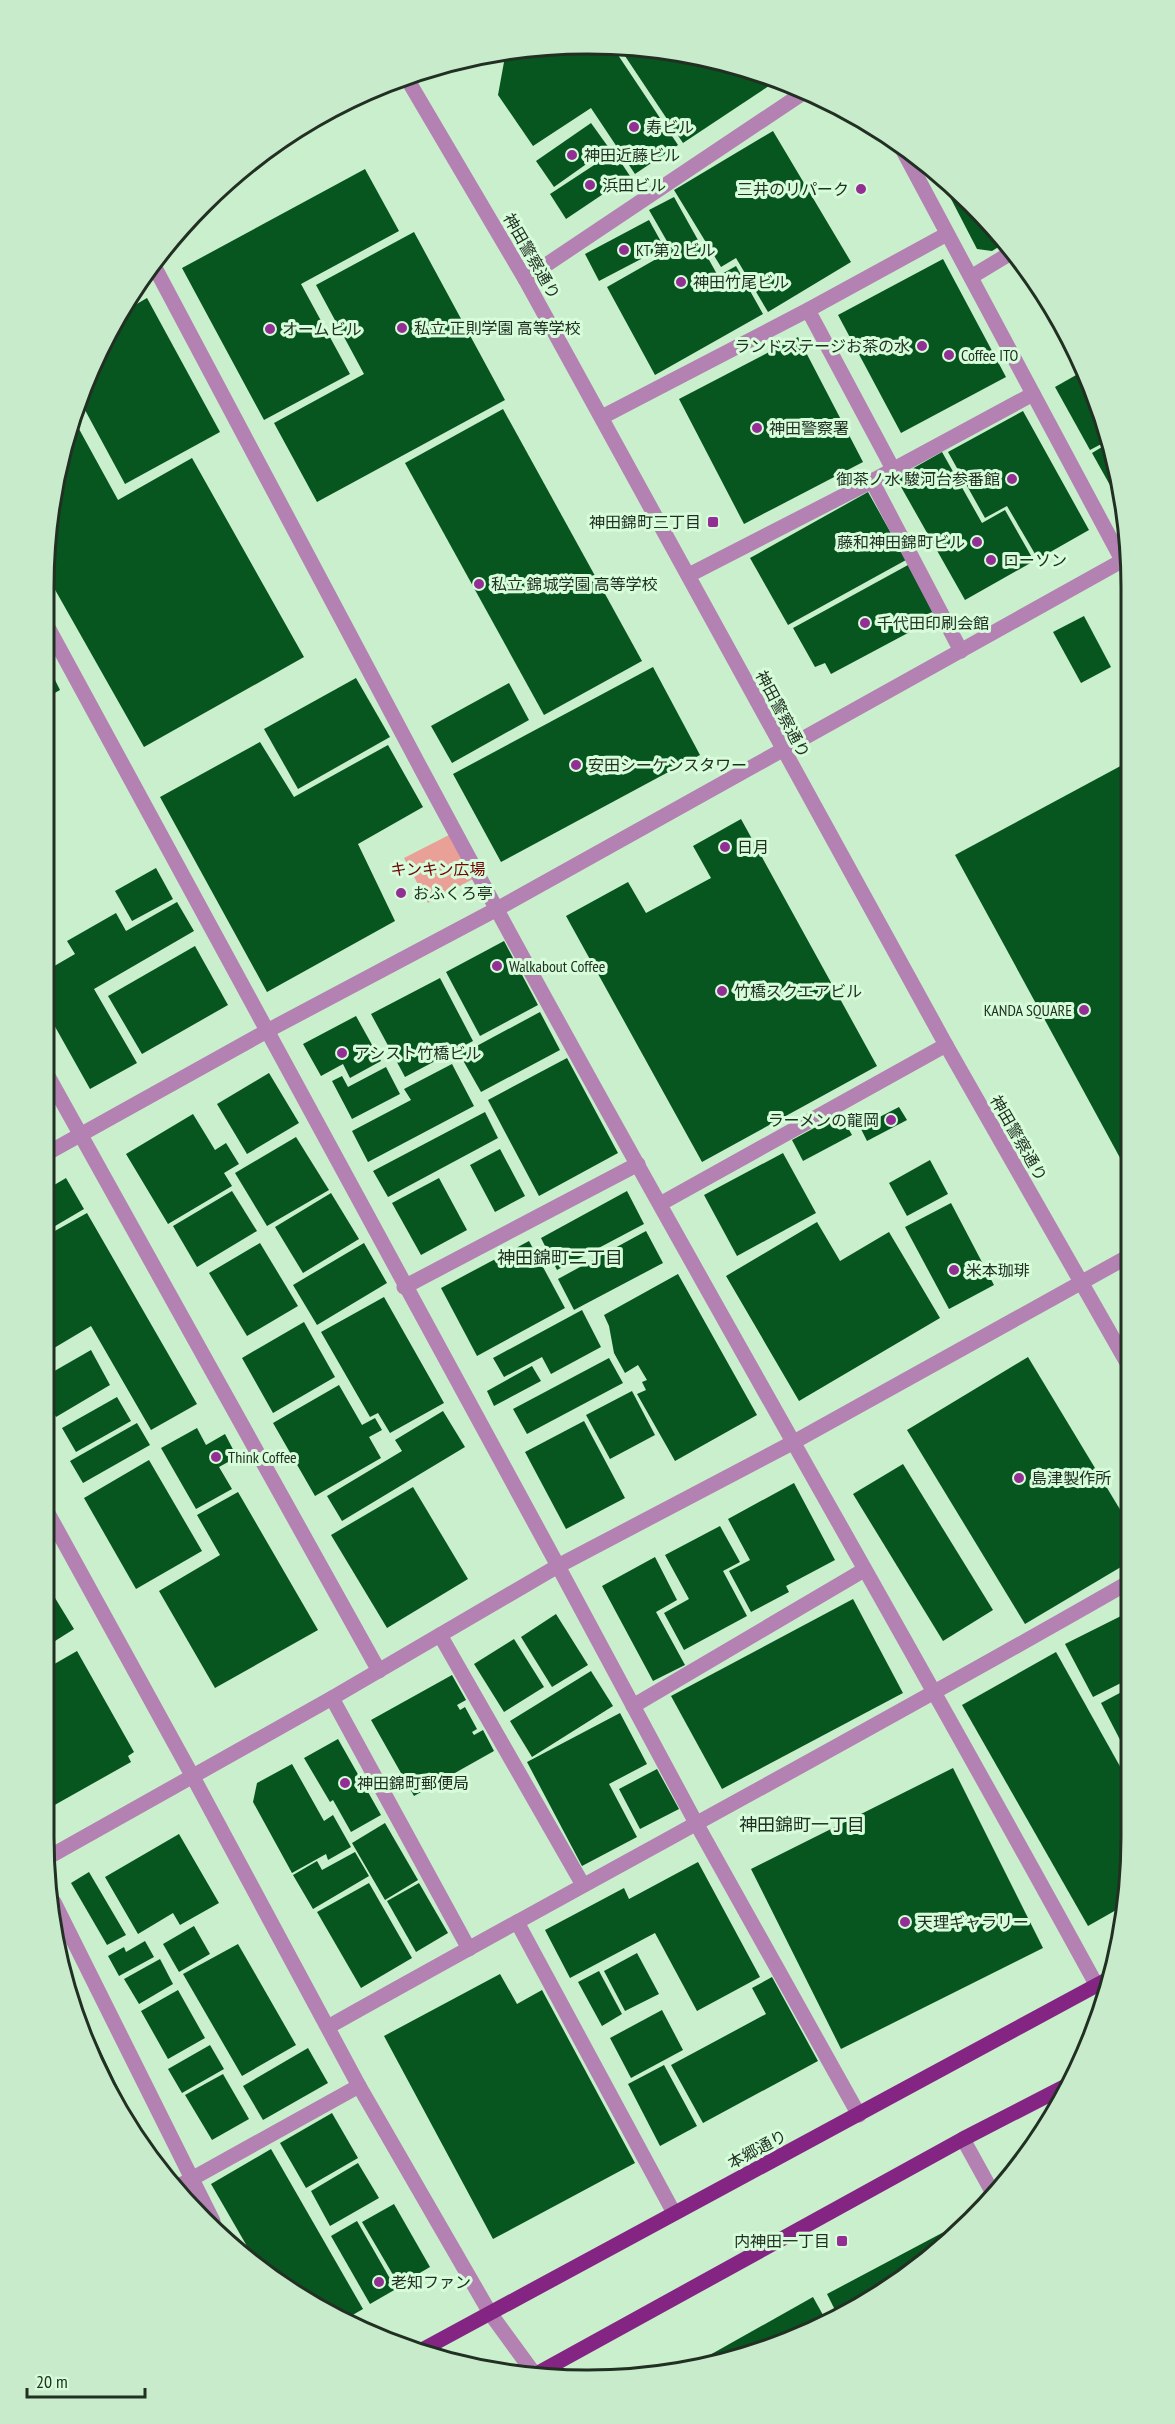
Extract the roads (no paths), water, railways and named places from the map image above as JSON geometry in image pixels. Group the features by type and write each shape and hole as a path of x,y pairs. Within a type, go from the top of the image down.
{"main road":[{"name":"本郷通り","path":"429,2346 1100,1983"},
{"path":"547,2368 963,2139 1056,2091"}],"street":[{"name":"神田警察通り","path":"410,84 525,279 946,1045 1121,1353"},
{"path":"525,279 797,97"},
{"path":"909,162 1033,394 1120,549"},
{"path":"602,417 808,310 947,234"},
{"path":"971,277 1005,256"},
{"path":"157,272 497,909 792,1443 1102,1980"},
{"path":"808,310 893,469"},
{"path":"689,574 872,482 1033,394"},
{"path":"872,482 961,651"},
{"path":"54,1149 267,1031 497,909 1120,562"},
{"path":"54,638 696,1823 859,2115"},
{"path":"660,1204 946,1045"},
{"path":"54,1087 379,1671"},
{"path":"404,1287 638,1164"},
{"path":"55,1854 332,1698 558,1566 792,1443 1121,1261"},
{"path":"54,1524 360,2085 490,2313 529,2366"},
{"path":"633,1706 864,1570"},
{"path":"328,2027 696,1823 935,1694 1121,1587"},
{"path":"440,1635 583,1886"},
{"path":"332,1698 468,1949"},
{"path":"60,1915 208,2212"},
{"path":"517,1922 674,2213"},
{"path":"183,2184 360,2085"},
{"path":"963,2139 990,2187"}],"place":[{"name":"寿ビル","path":"634,127"},
{"name":"神田近藤ビル","path":"572,155"},
{"name":"浜田ビル","path":"590,185"},
{"name":"三井のリパーク","path":"861,189"},
{"name":"KT 第 2 ビル","path":"624,250"},
{"name":"神田竹尾ビル","path":"681,282"},
{"name":"私立 正則学園 高等学校","path":"402,328"},
{"name":"オームビル","path":"270,329"},
{"name":"ランドステージお茶の水","path":"922,346"},
{"name":"Coffee ITO","path":"949,355"},
{"name":"神田警察署","path":"757,428"},
{"name":"御茶ノ水 駿河台参番館","path":"1012,479"},
{"name":"神田錦町三丁目","path":"713,522"},
{"name":"藤和神田錦町ビル","path":"977,542"},
{"name":"ローソン","path":"991,560"},
{"name":"私立 錦城学園 高等学校","path":"479,584"},
{"name":"千代田印刷会館","path":"865,623"},
{"name":"安田シーケンスタワー","path":"576,765"},
{"name":"日月","path":"725,847"},
{"name":"おふくろ亭","path":"401,893"},
{"name":"Walkabout Coffee","path":"497,966"},
{"name":"竹橋スクエアビル","path":"722,991"},
{"name":"KANDA SQUARE","path":"1084,1010"},
{"name":"アシスト竹橋ビル","path":"342,1053"},
{"name":"ラーメンの龍岡","path":"891,1120"},
{"name":"米本珈琲","path":"954,1270"},
{"name":"Think Coffee","path":"216,1457"},
{"name":"島津製作所","path":"1019,1478"},
{"name":"神田錦町郵便局","path":"345,1783"},
{"name":"天理ギャラリー","path":"905,1922"},
{"name":"内神田一丁目","path":"842,2241"},
{"name":"老知ファン","path":"379,2282"}],"district":[{"name":"神田錦町二丁目","path":"560,1257"},
{"name":"神田錦町一丁目","path":"802,1824"}],"park label":[{"name":"キンキン広場","path":"438,869"}]}
